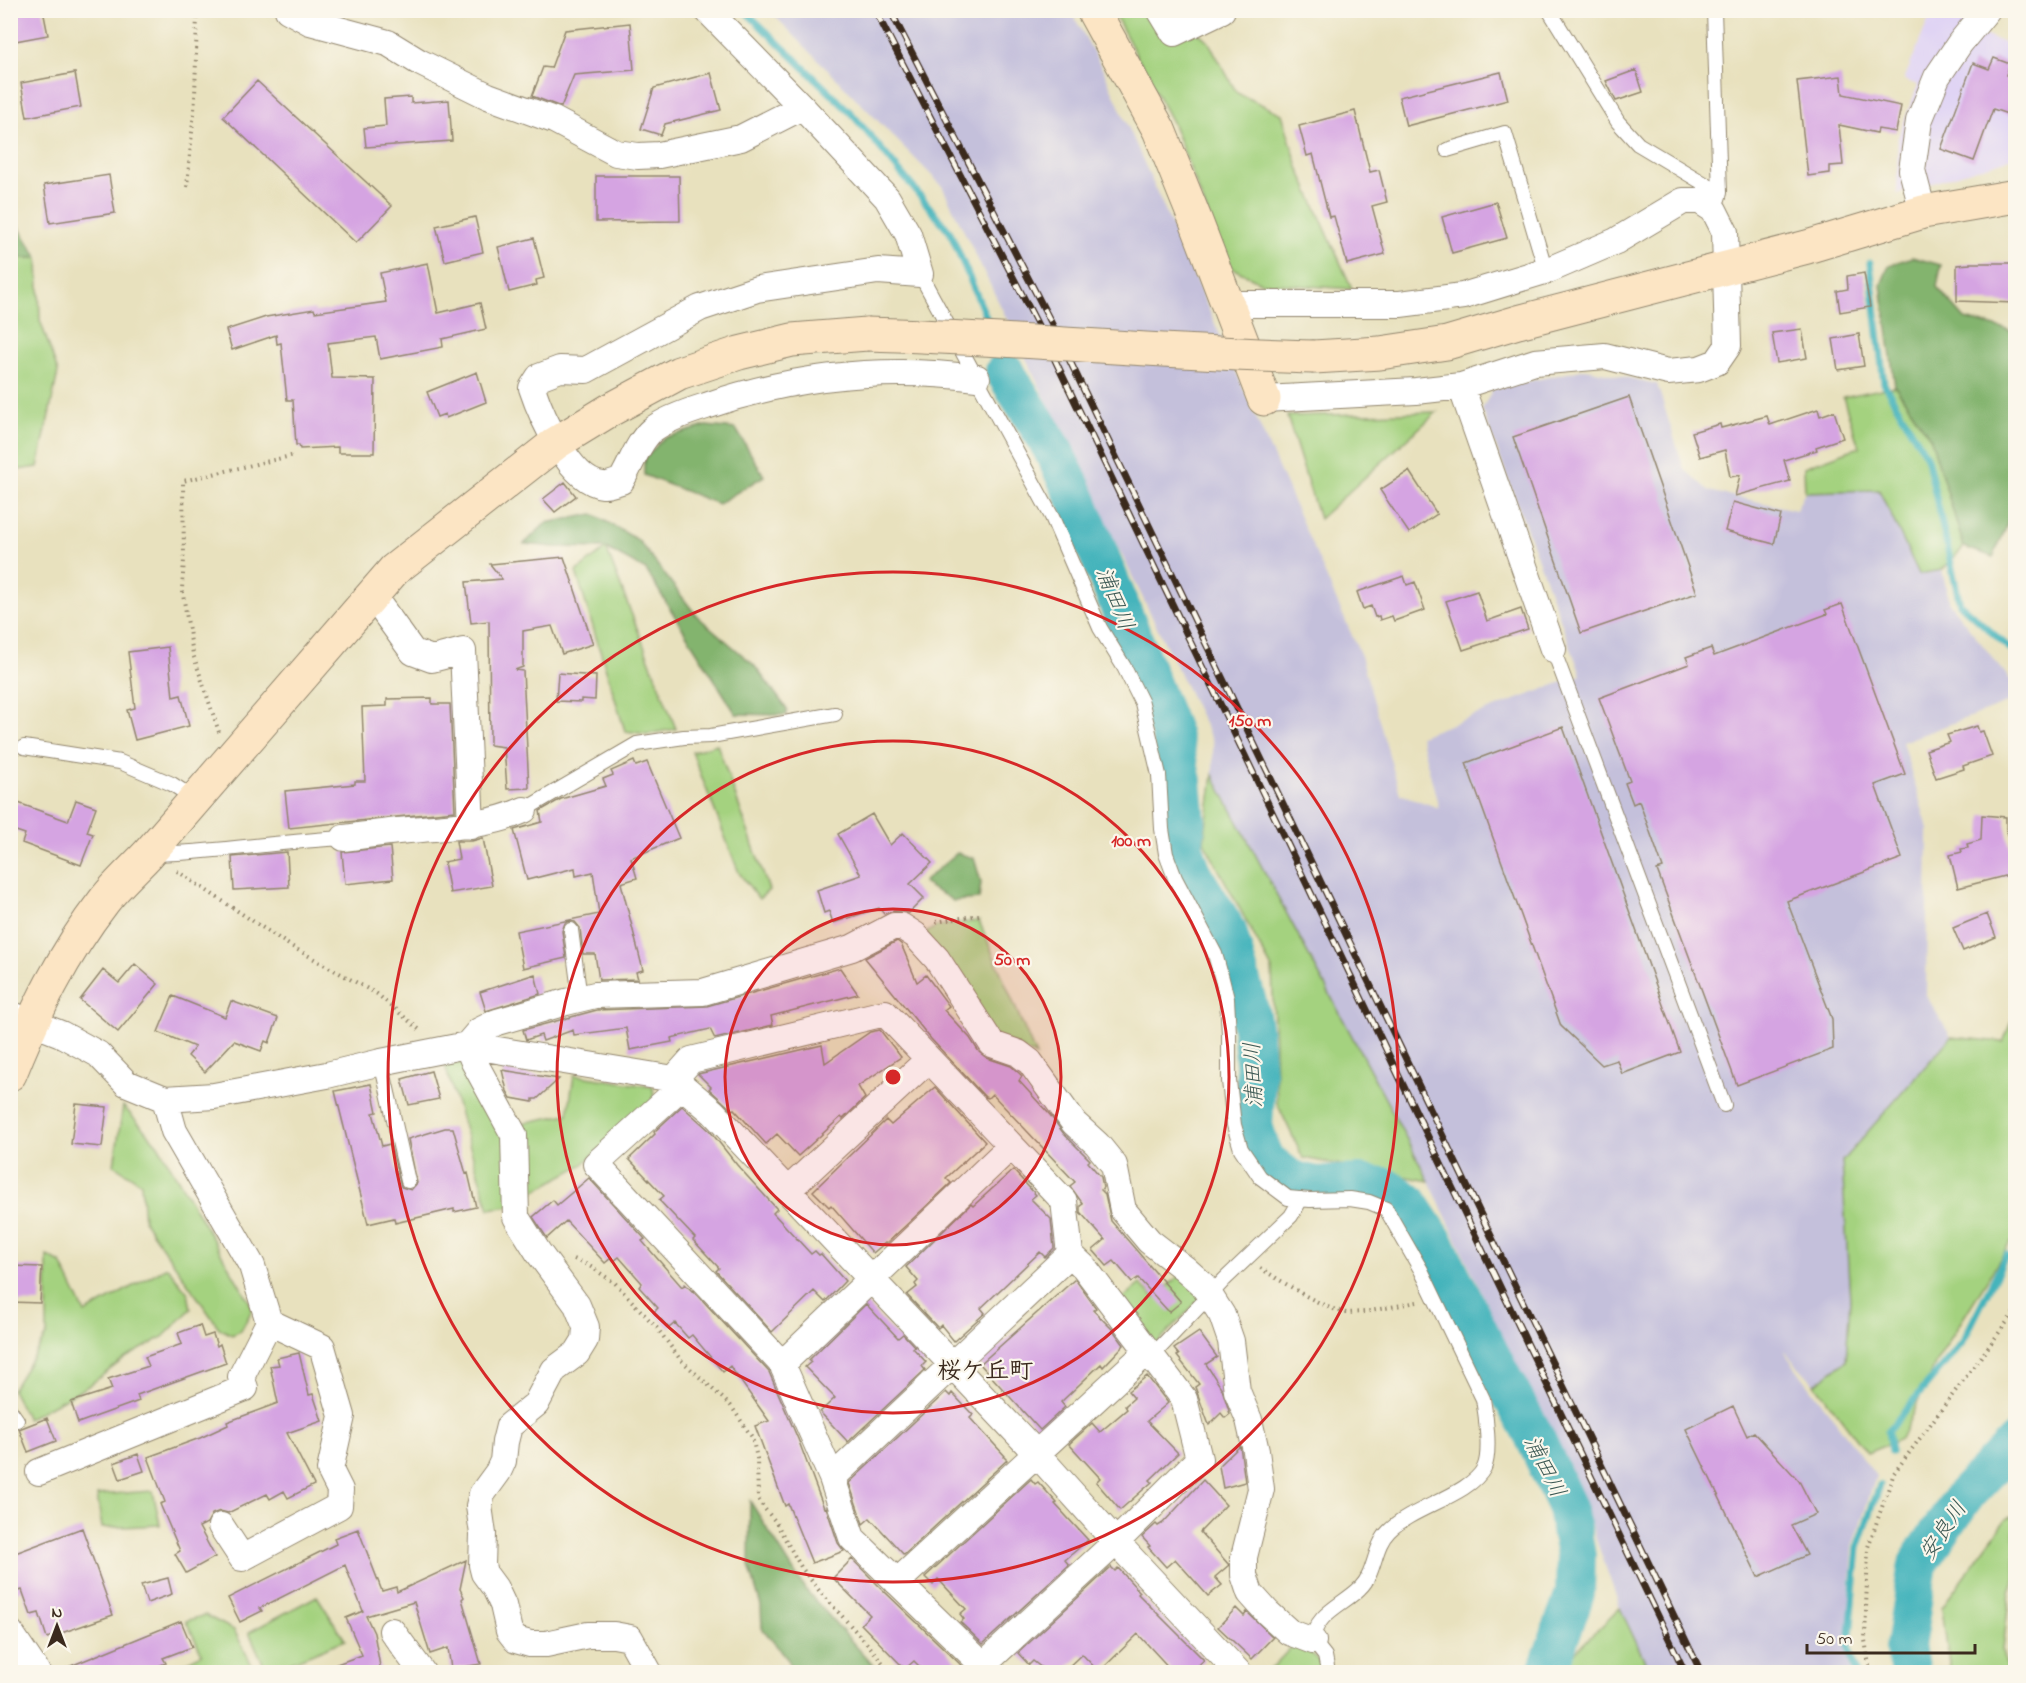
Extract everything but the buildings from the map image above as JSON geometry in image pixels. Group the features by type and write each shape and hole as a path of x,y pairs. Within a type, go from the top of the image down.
{"street":[{"path":"288,10 310,22 388,43 419,62 488,96 554,120 616,153 638,156 659,155 741,138 802,107"},
{"path":"707,10 887,198 908,234 920,274 878,271 757,290 700,308 586,370 560,369 540,377 532,388 540,412 556,443 585,478 604,485 621,481 634,460 640,443 653,429 691,411 745,392 851,374 940,373 977,378"},
{"path":"1093,10 1159,130 1264,399 1416,391 1461,386 1535,362 1605,356 1668,372 1698,369 1717,362 1728,346 1725,232 1717,201 1683,201 1616,241 1546,271 1463,296 1400,304 1228,304"},
{"path":"1160,10 1174,33 1222,10"},
{"path":"1923,212 1912,170 1919,121 1937,77 1960,43 1987,10"},
{"path":"10,1074 21,1018 99,908 394,570 556,443 610,410 679,373 739,352 792,340 867,334 950,336 1243,355 1314,357 1380,353 1447,343 1518,322 1727,268 1923,212 2016,196"},
{"path":"1461,386 1553,649"},
{"path":"372,596 413,652 432,659 463,651 471,826"},
{"path":"344,838 408,830 471,826 507,818 524,810"},
{"path":"468,1046 479,1030 497,1022 580,999 595,996 703,992 852,948 894,926 901,926 915,935 937,958 992,1044 1018,1053 1030,1062 1074,1123 1097,1144 1114,1165 1123,1210 1149,1241 1203,1285 1222,1314 1231,1341 1237,1391 1251,1431 1261,1489 1244,1557 1244,1575 1250,1593 1268,1613 1289,1632 1313,1641"},
{"path":"885,1013 1064,1202 1070,1254 1084,1267 1184,1399 1198,1459 987,1669 852,1538 832,1478 782,1364 597,1164 678,1083 691,1060 885,1013"},
{"path":"21,1018 62,1034 98,1054 126,1083 165,1099 214,1096 468,1046 678,1083 713,1112 1036,1453 1238,1672"},
{"path":"468,1046 474,1062 514,1135 516,1217 538,1252 577,1305 586,1327 585,1340 577,1353 554,1370 536,1404 509,1426 503,1461 482,1494 479,1506 483,1534 484,1574 495,1588 503,1605 509,1631 516,1640 530,1644 546,1644 588,1635 614,1635 630,1638 649,1672"},
{"path":"788,1191 929,1059"},
{"path":"39,1472 245,1388 240,1377 269,1322 252,1266 174,1131 165,1099"},
{"path":"782,1364 1011,1146"},
{"path":"832,1478 1070,1254"},
{"path":"221,1527 242,1558 339,1506 340,1490 330,1470 342,1416 322,1347 269,1322"},
{"path":"897,1582 1036,1453 1150,1354"},
{"path":"392,1631 422,1672"},
{"path":"10,1632 37,1672"}],"lane":[{"path":"1549,10 1618,122 1638,144 1717,201"},
{"path":"1714,10 1717,201"},
{"path":"1447,150 1505,133 1546,271"},
{"path":"920,274 1052,517 1100,628 1142,703 1159,775 1166,854 1175,878 1215,954 1227,999 1230,1092 1234,1125 1241,1149 1260,1177 1288,1198 1350,1199 1369,1202 1386,1209 1421,1270 1483,1399 1487,1422 1485,1466 1477,1478 1461,1489 1400,1521 1387,1534 1376,1553 1368,1578 1361,1588 1316,1625 1313,1641 1325,1656 1328,1672"},
{"path":"1553,649 1724,1105"},
{"path":"524,810 638,744 684,736 711,736 835,714"},
{"path":"24,747 120,762 172,784 195,800"},
{"path":"148,854 175,854 291,841 344,838"},
{"path":"571,930 580,999"},
{"path":"381,1062 408,1180"},
{"path":"1150,1354 1291,1216 1301,1199"}],"path":[{"path":"187,187 195,99 196,10"},
{"path":"228,762 193,654 182,589 183,481 295,455"},
{"path":"148,854 193,880 289,945 377,994 441,1050"},
{"path":"915,935 930,923 979,915"},
{"path":"569,1257 588,1265 615,1283 657,1328 680,1359 731,1406 752,1437 757,1458 758,1499 775,1521 801,1567 890,1672"},
{"path":"1241,1264 1261,1268 1304,1295 1346,1313 1414,1303 1434,1296"},
{"path":"1870,1672 1865,1640 1868,1547 1894,1473 2016,1310"}],"shaded area":[{"path":"770,11 1071,11 1105,74 1361,656 1400,794 1439,808 1420,736 1581,675 1482,409 1493,389 1586,369 1657,384 1684,469 1709,491 1796,510 1805,492 1879,490 1919,574 1942,570 1950,604 2016,687 2015,700 1902,742 1928,828 1926,995 1951,1037 1842,1161 1850,1300 1846,1362 1815,1384 1782,1349 1876,1476 1853,1547 1847,1651 1851,1672 1650,1672 1620,1608 1590,1522 1429,1181 1213,775 1213,742 942,186"},
{"path":"1939,11 1965,11 1981,34 2015,47 2015,157 1897,194 1898,137 1918,85 1904,80 1927,23"}],"green space":[{"path":"1113,11 1173,11 1208,41 1237,93 1282,114 1298,167 1352,289 1262,283 1228,266 1173,124"},
{"path":"11,215 38,258 11,258"},
{"path":"1912,257 1941,265 1937,287 1965,319 2015,332 2015,495 2006,528 1993,557 1964,547 1931,439 1895,386 1881,285 1889,265"},
{"path":"11,258 38,258 40,320 58,372 38,467 11,471"},
{"path":"1895,386 1931,439 1964,547 1942,570 1919,574 1879,490 1805,492 1804,467 1859,447 1843,397"},
{"path":"1437,412 1319,519 1287,416"},
{"path":"706,426 736,429 764,476 718,504 644,475 644,459 664,438"},
{"path":"593,514 638,540 697,616 754,665 787,709 786,715 736,714 646,570 606,548 524,544 546,523"},
{"path":"606,548 676,729 647,734 625,731 576,572"},
{"path":"717,744 769,890 759,899 739,873 692,752"},
{"path":"1213,775 1429,1181 1303,1158 1277,1103 1272,969 1204,842"},
{"path":"957,853 974,858 981,882 979,899 953,901 923,882"},
{"path":"979,921 1036,1056 994,1035 924,934 937,926"},
{"path":"2015,1012 2015,1244 2010,1243 1936,1362 1901,1439 1867,1453 1815,1384 1846,1361 1850,1300 1842,1161 1951,1037 2003,1042"},
{"path":"444,1062 467,1062 511,1143 511,1206 489,1209"},
{"path":"574,1075 653,1087 654,1101 582,1165 524,1197 522,1123 568,1114"},
{"path":"123,1106 158,1145 253,1308 241,1331 232,1335 219,1328 144,1221 141,1183 114,1165"},
{"path":"47,1256 61,1263 85,1313 167,1267 188,1293 191,1309 163,1337 127,1357 88,1386 27,1419 12,1390 47,1334"},
{"path":"1183,1272 1204,1295 1155,1345 1121,1300 1140,1284 1155,1298"},
{"path":"153,1491 160,1525 102,1528 97,1495"},
{"path":"750,1501 805,1589 879,1672 790,1671 789,1661 762,1628 761,1606 749,1566"},
{"path":"2015,1516 2015,1578 2010,1592 2003,1649 2007,1672 1950,1672 1942,1607 2006,1519"},
{"path":"317,1596 345,1640 267,1672 249,1632"},
{"path":"1620,1608 1650,1672 1565,1672 1573,1654"},
{"path":"205,1615 234,1630 252,1665 238,1672 179,1672 176,1667 202,1654 186,1621"},
{"path":"1298,1640 1322,1664 1322,1672 1268,1672"}],"waterway":[{"path":"744,10 852,114 950,232 991,329"},
{"path":"1870,263 1884,384 1927,457 1960,604 2016,654"},
{"path":"999,348 1005,372"},
{"name":"浦田川","path":"1005,372 1052,448 1077,500 1171,734 1182,781 1186,823 1183,846 1193,876 1227,931 1249,1010 1256,1074 1253,1126 1264,1159 1291,1180 1316,1186 1360,1184 1385,1187 1408,1202 1434,1242 1497,1369 1536,1440 1567,1508 1576,1555 1575,1593 1547,1672"},
{"path":"1891,1452 1888,1431 1962,1343 2006,1255 2016,1261"},
{"name":"安良川","path":"1910,1672 1905,1647 1918,1564 1964,1496 2016,1442"},
{"path":"1855,1672 1849,1647 1858,1548 1880,1485"}],"railway":[{"path":"875,10 1043,335 1685,1672"},
{"path":"890,10 1054,328 1701,1672"}],"district":[{"name":"桜ケ丘町","path":"985,1370"}]}
